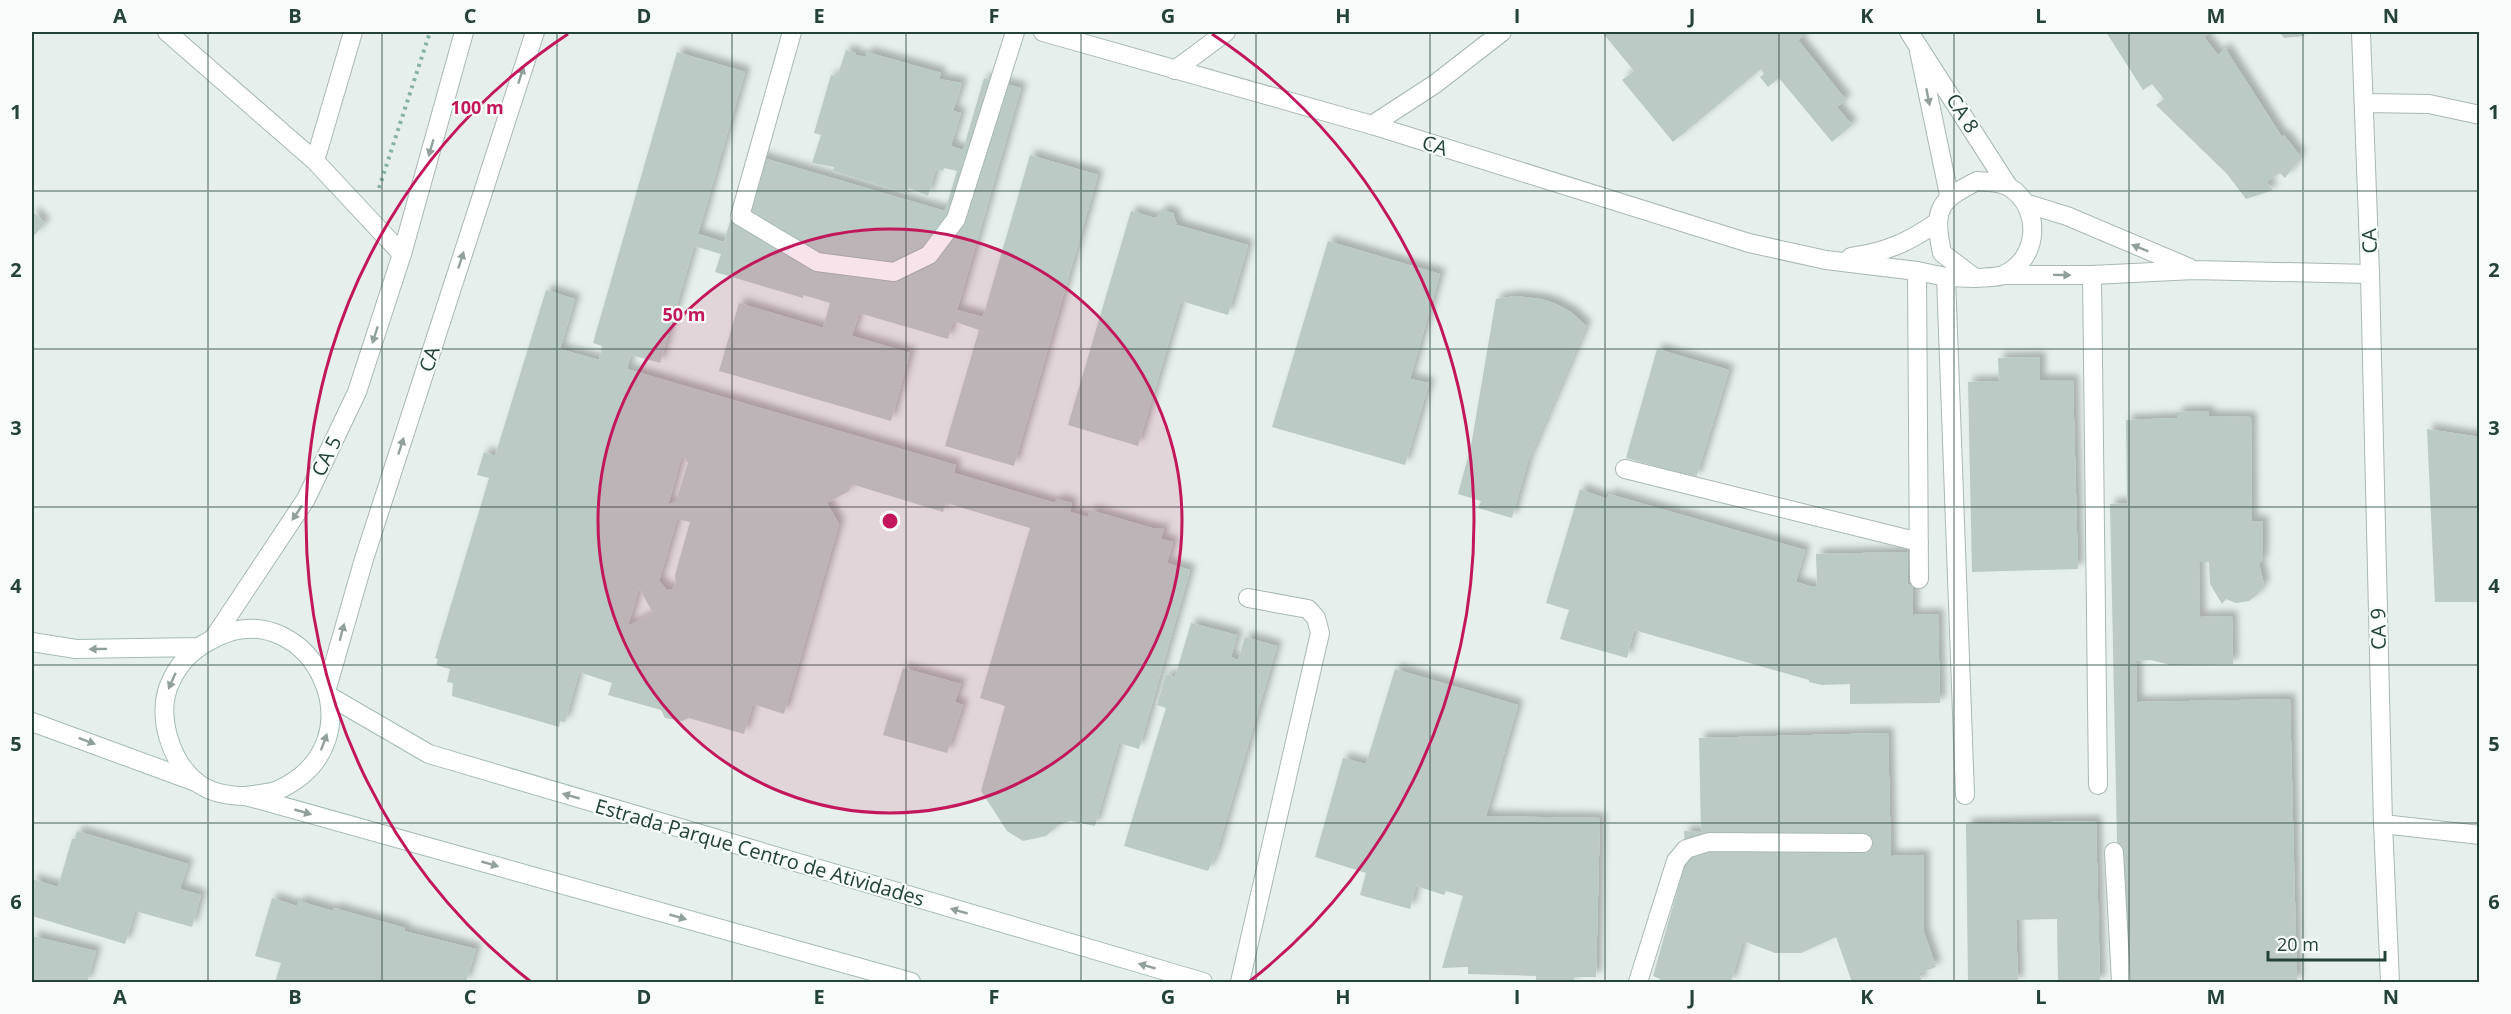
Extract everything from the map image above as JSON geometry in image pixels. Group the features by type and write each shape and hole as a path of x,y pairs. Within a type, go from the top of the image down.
{"street":[{"path":"167,32 315,161 402,254"},
{"path":"315,161 353,32"},
{"name":"CA 5","path":"206,643 306,499 357,392 402,254 464,32"},
{"name":"CA","path":"328,692 364,559 535,32"},
{"path":"792,32 740,216 817,262 894,272 929,255 956,219 1015,32"},
{"name":"CA","path":"1043,32 1372,125 1749,243 1826,260 1917,271 1946,277 1975,278"},
{"path":"1175,70 1226,32"},
{"path":"1372,125 1435,84 1502,32"},
{"name":"CA","path":"2003,275 2092,275 2194,270 2370,274 2361,32"},
{"name":"CA 8","path":"1913,36 2008,186"},
{"name":"CA 8","path":"1913,36 1949,195"},
{"path":"2364,103 2429,104 2480,114"},
{"path":"1977,181 2008,186 2028,204 2034,231 2025,257 2003,275 1975,278 1942,253 1936,223 1949,195 1977,181"},
{"name":"CA","path":"2028,204 2067,216 2194,270"},
{"name":"CA","path":"1826,260 1884,252 1916,237 1936,223"},
{"path":"1917,271 1919,579"},
{"name":"CA 9","path":"2370,274 2383,824 2390,982"},
{"path":"2092,275 2098,786"},
{"path":"1946,277 1965,795"},
{"path":"1625,469 1919,542"},
{"path":"1240,982 1320,633 1316,618 1308,609 1248,598"},
{"path":"198,783 180,761 168,737 164,710 169,683 183,659 229,631 256,630 282,636 303,651 320,671 328,692 330,725 320,753 302,776 276,790 246,796"},
{"path":"32,642 76,649 206,643"},
{"name":"Estrada Parque Centro de Atividades","path":"328,692 429,754 1203,982"},
{"path":"32,722 198,783 216,792 246,796 911,982"},
{"path":"2383,824 2480,835"},
{"path":"1638,982 1676,861 1686,849 1709,842 1863,843"},
{"path":"2114,852 2121,982"}],"path":[{"path":"369,219 430,32"}],"building":[{"path":"1602,32 1800,32 1803,36 1798,40 1846,100 1837,107 1852,125 1832,142 1779,78 1768,87 1760,77 1764,74 1761,69 1673,142 1622,80 1634,71"},
{"path":"2106,32 2211,32 2204,37 2218,55 2225,48 2282,137 2284,135 2300,156 2298,161 2285,178 2280,173 2269,180 2267,183 2273,190 2246,199 2227,174 2156,105 2164,99 2152,84 2143,90"},
{"path":"2279,32 2304,32 2304,36 2284,38"},
{"path":"846,50 866,57 867,52 941,73 939,79 962,83 953,111 961,113 951,146 963,150 984,78 1021,88 957,310 983,317 1030,155 1098,175 1014,466 945,446 979,330 953,321 948,339 859,313 852,336 910,353 891,421 719,371 739,303 823,328 830,303 803,295 803,298 715,272 721,254 694,246 660,363 631,355 627,369 956,465 954,473 1055,503 1057,499 1072,503 1070,512 1088,517 1090,510 1152,528 1164,529 1161,539 1173,542 1167,563 1190,570 1139,749 1119,743 1095,826 1070,821 1058,825 1046,836 1023,841 1007,831 981,791 1005,706 980,698 1030,528 946,503 943,512 851,484 849,491 827,503 839,524 784,714 753,704 744,734 689,718 682,721 665,718 661,710 608,695 612,683 579,672 565,722 560,721 559,727 452,696 453,683 447,682 450,669 436,665 438,659 435,658 489,478 477,475 484,452 495,456 546,290 575,299 560,349 599,360 602,346 593,343 677,52 745,72 698,234 724,242 750,154 945,211 957,171 936,169 928,196 909,188 907,194 833,171 834,167 812,163 821,135 814,133 831,75 837,77","holes":["682,455 688,463 676,501 668,505","677,519 690,522 675,575 676,584 672,589 666,589 659,581","639,588 653,613 628,626"]},
{"path":"1163,210 1173,213 1177,225 1248,245 1228,315 1181,301 1138,446 1068,425 1131,211 1155,218"},
{"path":"32,211 45,223 32,238"},
{"path":"1328,241 1440,274 1410,379 1429,383 1405,465 1272,427"},
{"path":"1515,296 1554,303 1571,312 1586,326 1528,461 1512,518 1478,508 1481,501 1458,494 1471,446 1496,299"},
{"path":"1657,349 1729,370 1696,478 1626,458"},
{"path":"2040,357 2040,380 2073,380 2078,569 1972,572 1968,382 1999,381 1998,358"},
{"path":"2208,411 2209,416 2251,417 2252,521 2263,521 2263,560 2259,564 2264,584 2257,595 2249,601 2236,603 2226,599 2222,604 2210,584 2209,562 2199,562 2200,617 2232,616 2233,664 2170,665 2151,660 2136,661 2137,702 2290,699 2297,982 2120,982 2110,504 2127,503 2126,420 2177,418 2177,412"},
{"path":"2427,429 2480,437 2480,602 2435,602"},
{"path":"1580,489 1607,499 1609,494 1805,550 1796,582 1813,587 1817,586 1816,554 1907,552 1908,584 1913,584 1913,615 1938,614 1940,703 1850,704 1850,684 1822,685 1809,682 1809,680 1634,630 1627,658 1560,639 1569,610 1546,603"},
{"path":"1191,623 1237,635 1231,657 1238,660 1245,637 1277,646 1217,851 1208,871 1124,846 1166,708 1157,705 1166,674 1175,677"},
{"path":"903,668 961,684 955,702 963,705 947,753 883,735"},
{"path":"1395,669 1518,705 1486,816 1600,818 1596,977 1574,977 1574,982 1536,982 1536,976 1468,974 1468,967 1442,968 1463,896 1446,891 1444,895 1416,886 1410,909 1360,895 1366,873 1315,857 1343,758 1366,764"},
{"path":"1888,733 1891,856 1924,855 1924,932 1936,967 1919,973 1922,982 1852,982 1836,937 1801,953 1775,953 1743,941 1731,982 1659,982 1660,979 1653,976 1686,860 1684,831 1701,832 1699,738"},
{"path":"2096,821 2100,982 2058,982 2057,919 2016,920 2018,982 1968,982 1966,824"},
{"path":"77,831 188,864 180,889 201,895 192,927 135,911 125,944 32,916 32,879 58,887 72,839 75,839"},
{"path":"272,898 297,906 299,901 333,911 334,908 405,928 404,931 476,949 466,982 275,982 281,963 255,956"},
{"path":"32,936 96,951 87,982 32,982"}]}
